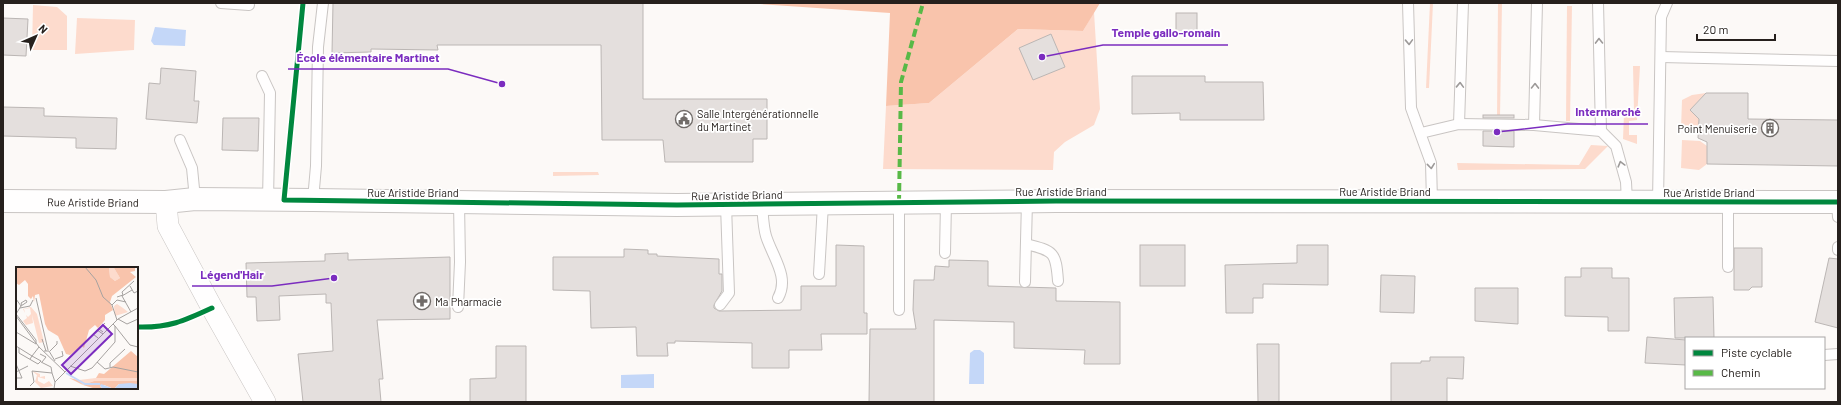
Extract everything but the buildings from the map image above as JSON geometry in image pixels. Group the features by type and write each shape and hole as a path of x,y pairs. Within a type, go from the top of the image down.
{"street":[{"name":"Rue Aristide Briand","path":"3,201 166,202 195,199 726,205 1027,201 1432,201 1728,202 1838,207"},
{"path":"166,202 168,226 265,402"}],"lane":[{"path":"221,3 248,5"},
{"path":"313,200 316,166 318,47 323,3"},
{"path":"1408,3 1411,108 1431,163 1432,201"},
{"path":"1459,124 1462,3"},
{"path":"1534,125 1537,3"},
{"path":"1598,3 1600,131"},
{"path":"1658,202 1661,17 1667,3"},
{"path":"1661,57 1838,61"},
{"path":"262,76 270,93 268,201"},
{"path":"1421,133 1459,124 1534,125 1600,131 1616,146 1626,182 1627,202"},
{"path":"180,140 192,168 195,199"},
{"path":"1025,282 1027,201"},
{"path":"458,307 460,262 459,202"},
{"path":"945,253 946,202"},
{"path":"1728,202 1728,267"},
{"path":"899,203 899,310"},
{"path":"762,204 766,236 780,270 782,291 778,298"},
{"path":"819,274 822,204"},
{"path":"720,305 729,293 726,205"},
{"path":"1026,244 1048,250 1056,261 1058,281"},
{"path":"1825,355 1838,354"}],"shaded area":[{"path":"745,3 1100,3 1083,31 1018,29 929,103 886,106 890,13"},
{"path":"1430,3 1433,3 1429,88 1426,88"},
{"path":"1498,3 1502,3 1500,116 1497,118"},
{"path":"33,5 57,7 67,16 67,50 32,50"},
{"path":"1567,6 1572,6 1570,121 1566,121"},
{"path":"1094,12 1100,109 1094,125 1065,142 1054,152 1053,170 883,169 886,106 929,103 1018,29 1083,31"},
{"path":"77,18 135,20 134,50 75,54"},
{"path":"1633,66 1640,66 1637,120 1629,121 1629,135 1637,135 1637,144 1623,139 1624,114 1634,112"},
{"path":"1706,93 1690,110 1706,126 1699,131 1681,129 1682,100 1692,95"},
{"path":"1682,140 1700,141 1707,146 1707,164 1699,170 1681,168"},
{"path":"1591,145 1608,146 1585,169 1458,170 1457,163 1579,165"},
{"path":"553,172 598,172 599,175 553,176"}],"water":[{"path":"155,27 186,30 185,46 154,45 151,41"},
{"path":"974,350 980,350 984,353 984,384 969,384 970,353"},
{"path":"654,374 654,388 621,388 621,375"}],"marked path":[{"path":"899,203 901,82 923,3"}],"cycle path":[{"path":"303,3 284,200 677,205 1056,201 1838,202"},
{"path":"138,327 176,323 212,308"}],"place":[{"name":"Temple gallo-romain","path":"1042,57"},
{"name":"École élémentaire Martinet","path":"502,84"},
{"name":"Salle Intergénérationnelle du Martinet","path":"684,119"},
{"name":"Point Menuiserie","path":"1770,128"},
{"name":"Intermarché","path":"1497,132"},
{"name":"Légend'Hair","path":"334,278"},
{"name":"Ma Pharmacie","path":"422,301"}]}
